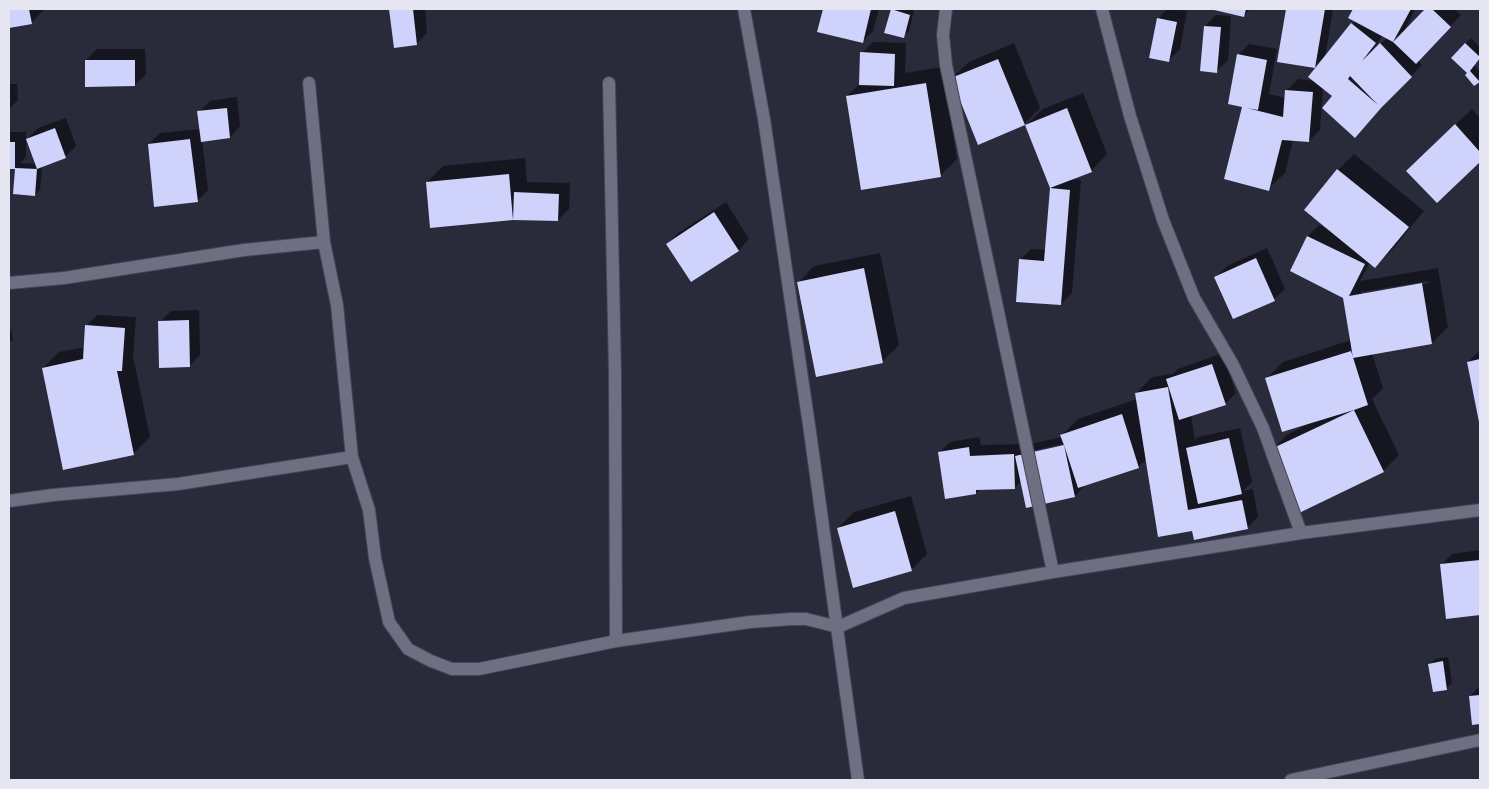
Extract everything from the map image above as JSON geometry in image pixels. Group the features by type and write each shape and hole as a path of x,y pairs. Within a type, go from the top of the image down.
{"street":[{"path":"744,9 766,129 838,627 858,780"},
{"path":"946,9 943,35 946,65 1053,572"},
{"path":"1102,9 1130,116 1163,220 1194,298 1233,365 1263,428 1300,533"},
{"path":"309,83 324,242 337,305 352,457 369,510 375,558 389,622 408,649 452,669 479,669 616,641 750,622 806,619 838,627 904,598 1053,572 1300,533 1480,510"},
{"path":"609,83 615,374 616,641"},
{"path":"9,283 64,278 244,250 324,242"},
{"path":"9,502 52,495 178,484 352,457"},
{"path":"1291,780 1480,740"}],"building":[{"path":"9,9 29,9 32,24 9,28"},
{"path":"389,9 413,9 417,45 394,48"},
{"path":"823,9 871,9 863,43 817,32"},
{"path":"891,9 910,15 904,38 884,33"},
{"path":"1210,9 1246,9 1244,17"},
{"path":"1286,9 1325,9 1315,68 1277,62"},
{"path":"1353,9 1411,9 1393,42 1348,18"},
{"path":"1425,9 1432,9 1451,27 1416,64 1393,42"},
{"path":"1157,18 1177,22 1169,62 1149,58"},
{"path":"1351,23 1376,43 1362,61 1380,43 1412,77 1355,138 1322,108 1332,96 1308,77","holes":["1350,76 1378,105 1348,79"]},
{"path":"1204,26 1221,27 1217,73 1200,71"},
{"path":"1465,43 1480,57 1470,71 1480,82 1474,86 1465,75 1467,73 1451,58"},
{"path":"860,52 895,54 894,86 859,85"},
{"path":"1237,54 1267,60 1258,110 1247,108 1283,117 1285,90 1313,92 1309,142 1282,140 1269,191 1224,179 1242,107 1228,104"},
{"path":"998,59 1025,125 978,145 951,78"},
{"path":"85,60 135,60 135,86 85,87"},
{"path":"926,83 941,177 861,190 846,96"},
{"path":"227,108 230,138 201,142 197,111"},
{"path":"1067,108 1092,172 1050,188 1025,125"},
{"path":"1455,124 1480,152 1480,162 1437,203 1406,171"},
{"path":"55,128 66,158 37,169 26,139"},
{"path":"190,139 198,202 154,207 148,144"},
{"path":"9,142 15,142 15,168 37,169 35,196 13,194 15,169 9,169"},
{"path":"1337,169 1409,227 1375,268 1304,210"},
{"path":"509,174 513,220 430,228 426,182"},
{"path":"1050,188 1070,190 1061,305 1016,302 1019,259 1044,261"},
{"path":"514,192 559,194 558,221 513,220"},
{"path":"714,212 739,251 691,282 666,244"},
{"path":"1307,236 1365,264 1349,296 1422,283 1432,344 1353,358 1343,298 1290,271"},
{"path":"1256,258 1275,301 1233,319 1214,277"},
{"path":"864,268 883,363 816,377 797,282"},
{"path":"189,320 190,367 159,368 158,321"},
{"path":"85,325 125,328 122,371 117,371 134,455 63,470 42,368 83,359"},
{"path":"1351,351 1368,405 1282,432 1265,378"},
{"path":"1480,359 1480,422 1479,422 1467,362"},
{"path":"1212,364 1226,405 1179,420 1166,379"},
{"path":"1168,387 1188,510 1242,500 1248,529 1194,540 1192,531 1158,537 1135,393"},
{"path":"1354,410 1384,472 1299,513 1269,450"},
{"path":"1122,414 1139,468 1078,488 1060,435"},
{"path":"1229,438 1242,494 1198,504 1186,448"},
{"path":"1064,445 1075,497 1026,508 1015,456"},
{"path":"969,447 970,456 1014,454 1015,489 976,490 976,494 945,499 938,452"},
{"path":"895,511 912,571 853,588 837,528"},
{"path":"1480,560 1480,615 1446,619 1440,564"},
{"path":"1443,661 1447,690 1433,692 1428,664"},
{"path":"1480,695 1480,724 1472,725 1469,696"}]}
